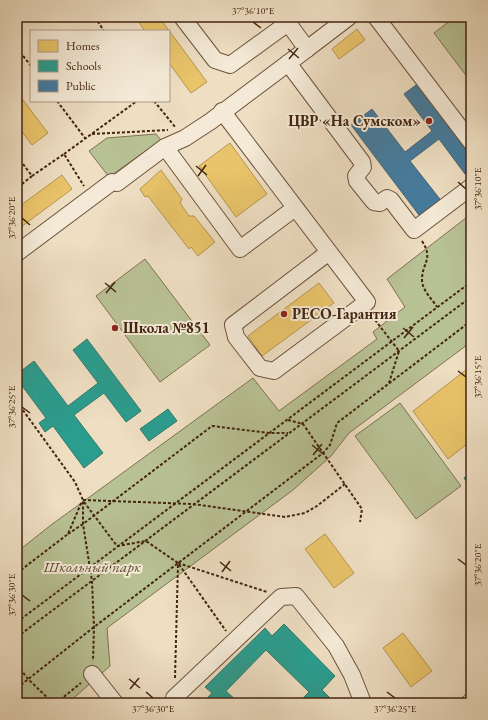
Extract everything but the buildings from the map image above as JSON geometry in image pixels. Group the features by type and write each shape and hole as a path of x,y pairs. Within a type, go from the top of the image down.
{"lane":[{"path":"182,17 215,60 230,64 286,20 307,49"},
{"path":"17,253 112,182 117,184 165,147 185,138 212,121 222,111 350,17"},
{"path":"376,17 471,142"},
{"path":"288,63 362,162 363,167 357,173 356,178 362,187 374,202 380,203 386,198 391,200 414,230 471,187"},
{"path":"222,111 367,302 274,371 260,368 236,336 233,325 329,252"},
{"path":"165,147 240,249 295,208"},
{"path":"176,701 281,597 296,596 336,646 352,676 358,700"},
{"path":"92,674 115,703"}],"path":[{"path":"95,17 103,30"},
{"path":"17,48 30,65"},
{"path":"58,102 85,138"},
{"path":"17,188 136,102"},
{"path":"91,134 178,130 155,102"},
{"path":"64,154 91,197"},
{"path":"17,156 32,176"},
{"path":"414,230 428,252 422,280 425,289 438,307"},
{"path":"17,622 471,282"},
{"path":"17,632 18,636 471,297"},
{"path":"367,302 369,312 399,351"},
{"path":"17,688 94,626 246,513 323,453 330,445 337,423 471,321"},
{"path":"388,384 399,351"},
{"path":"17,402 75,482 83,500 117,546"},
{"path":"288,420 303,424 362,509 360,522"},
{"path":"17,573 212,426 269,433 289,432"},
{"path":"83,500 193,504 278,517 296,515 317,506 345,484"},
{"path":"17,665 28,679 54,703 92,674 94,626 92,581 83,524 83,500"},
{"path":"68,534 83,500"},
{"path":"117,546 146,541 178,563 281,597"},
{"path":"178,563 234,642"},
{"path":"176,701 178,563"}],"green space":[{"path":"455,17 471,17 471,82 434,33"},
{"path":"156,134 161,140 109,177 89,151 107,138"},
{"name":"Школьный парк","path":"471,214 471,342 349,433 331,456 293,490 107,628 110,666 68,703 17,703 17,552 51,525 253,378 279,411 377,339 373,332 405,307 387,279"},
{"path":"145,259 210,345 160,382 96,296"},
{"path":"400,403 461,486 416,519 355,436"}],"place":[{"name":"ЦВР «На Сумском»","path":"429,121"},
{"name":"РЕСО-Гарантия","path":"284,314"},
{"name":"Школа №851","path":"115,328"}]}
